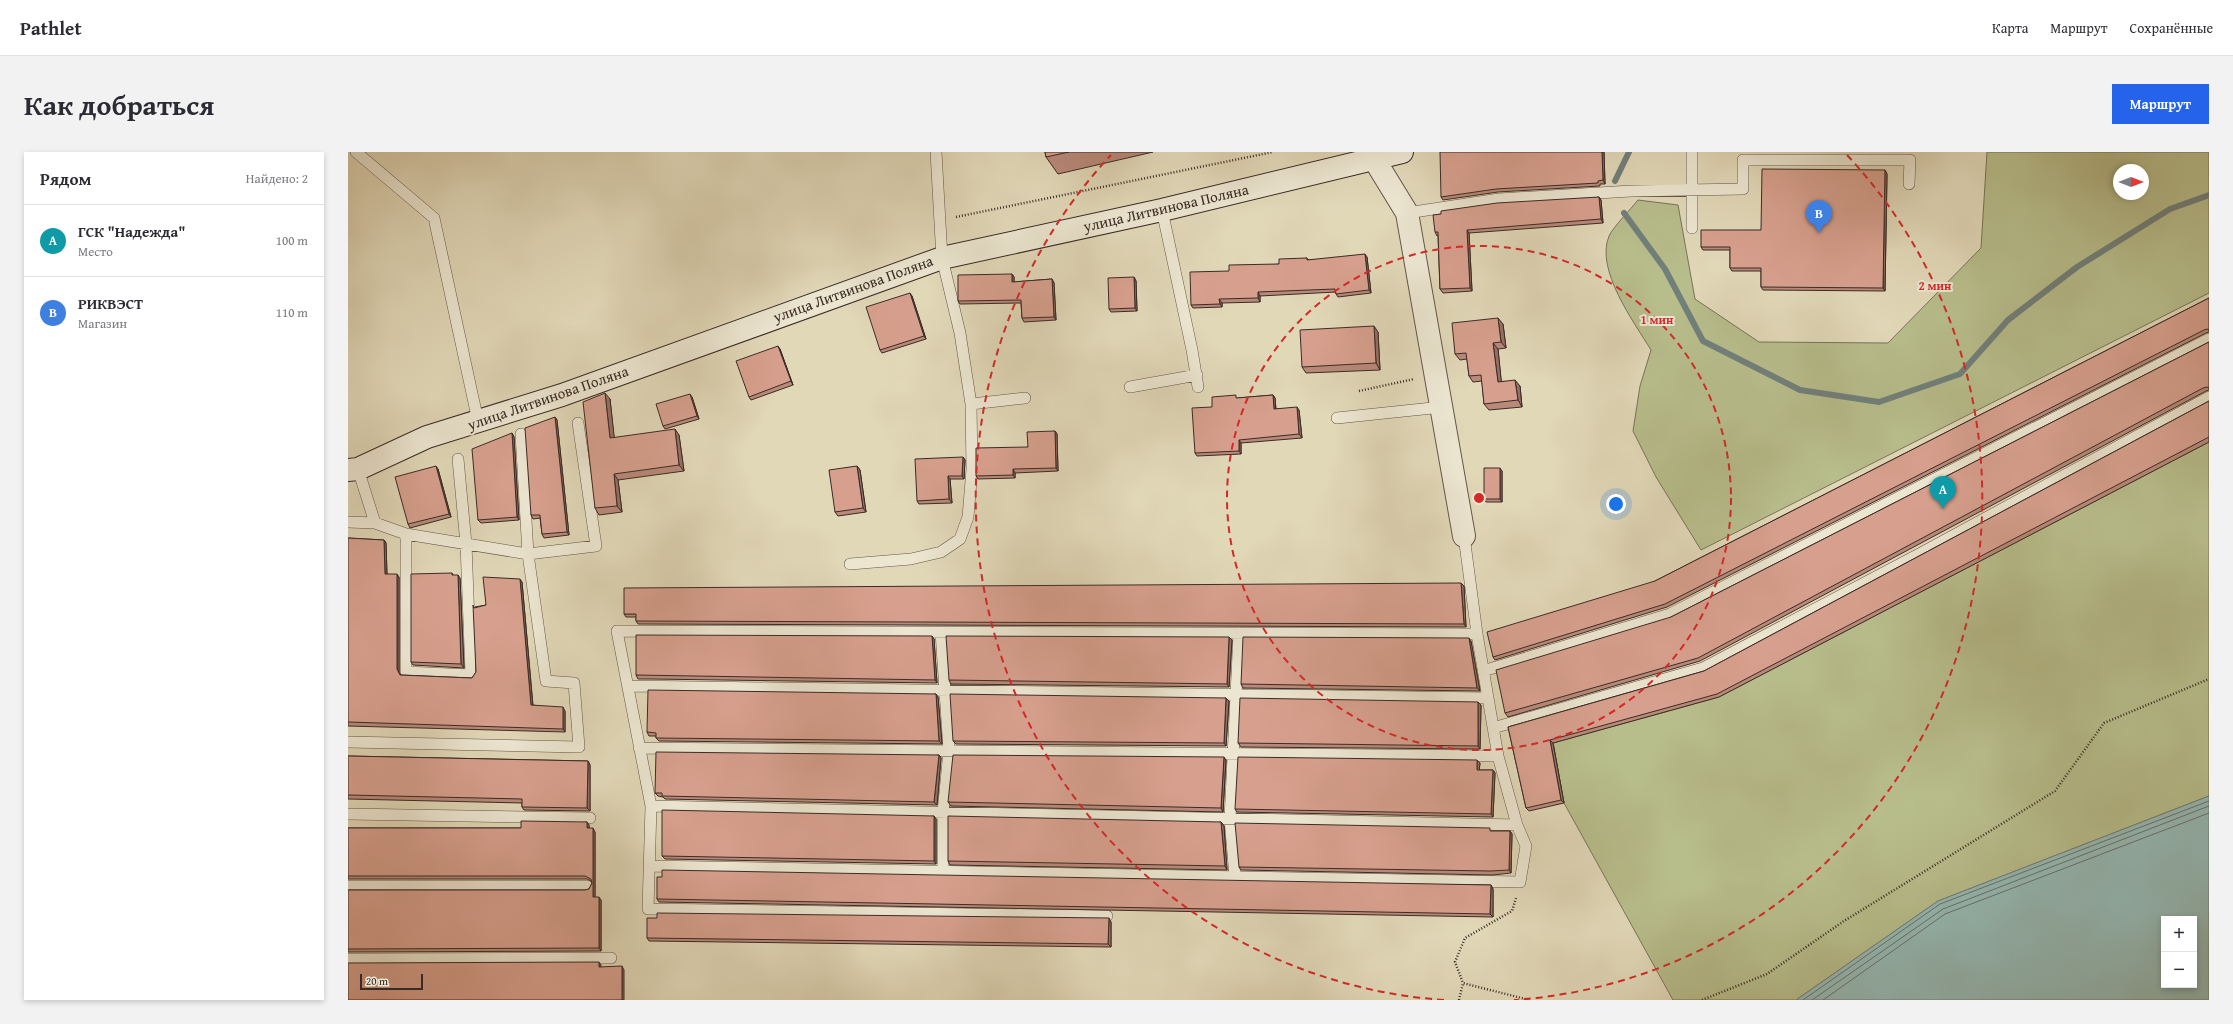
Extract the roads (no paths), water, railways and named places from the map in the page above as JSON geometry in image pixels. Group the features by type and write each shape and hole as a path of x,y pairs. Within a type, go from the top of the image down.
{"main road":[{"name":"улица Литвинова Поляна","path":"353,469 427,437 562,395 942,258 1162,210 1368,154 1402,152"},
{"path":"1368,154 1407,213 1464,536"}],"lane":[{"path":"356,152 434,218 478,421"},
{"path":"850,564 911,559 941,552 960,539 968,516 971,477 971,404 960,333 942,258 936,152"},
{"path":"1692,152 1692,228"},
{"path":"1407,213 1499,199 1631,191 1743,189 1743,160 1910,160 1909,184"},
{"path":"1162,210 1197,375 1198,387"},
{"path":"1483,671 1670,614 2209,339"},
{"path":"1130,387 1197,375"},
{"path":"1493,728 1703,668 1928,550 2209,397"},
{"path":"971,404 1025,398"},
{"path":"1337,418 1442,407"},
{"path":"348,522 375,523 406,534 528,554 596,546 578,423"},
{"path":"348,742 579,747 574,683 546,681 528,554 522,434"},
{"path":"406,534 406,672 471,675 466,544 458,459"},
{"path":"353,469 375,523"},
{"path":"649,866 1520,882 1526,846 1517,825 1498,756 1477,634 1464,536"},
{"path":"1107,916 648,910 651,806 617,631 1477,634"},
{"path":"941,632 949,751 943,812 943,872"},
{"path":"1235,877 1230,819 1239,633"},
{"path":"628,686 1488,698"},
{"path":"639,748 1498,756"},
{"path":"651,806 1517,825"},
{"path":"348,814 590,818"},
{"path":"348,886 587,886"},
{"path":"348,959 611,958"}],"water":[{"path":"2209,796 2209,1000 1796,1000 1938,901"}],"waterway":[{"path":"1615,181 1629,152"},
{"path":"1624,213 1665,269 1703,341 1800,390 1879,402 1960,374 2008,320 2077,267 2170,209 2209,195"}],"place":[{"name":"РИКВЭСТ","path":"1819,233"},
{"name":"ГСК \"Надежда\"","path":"1943,509"}]}
